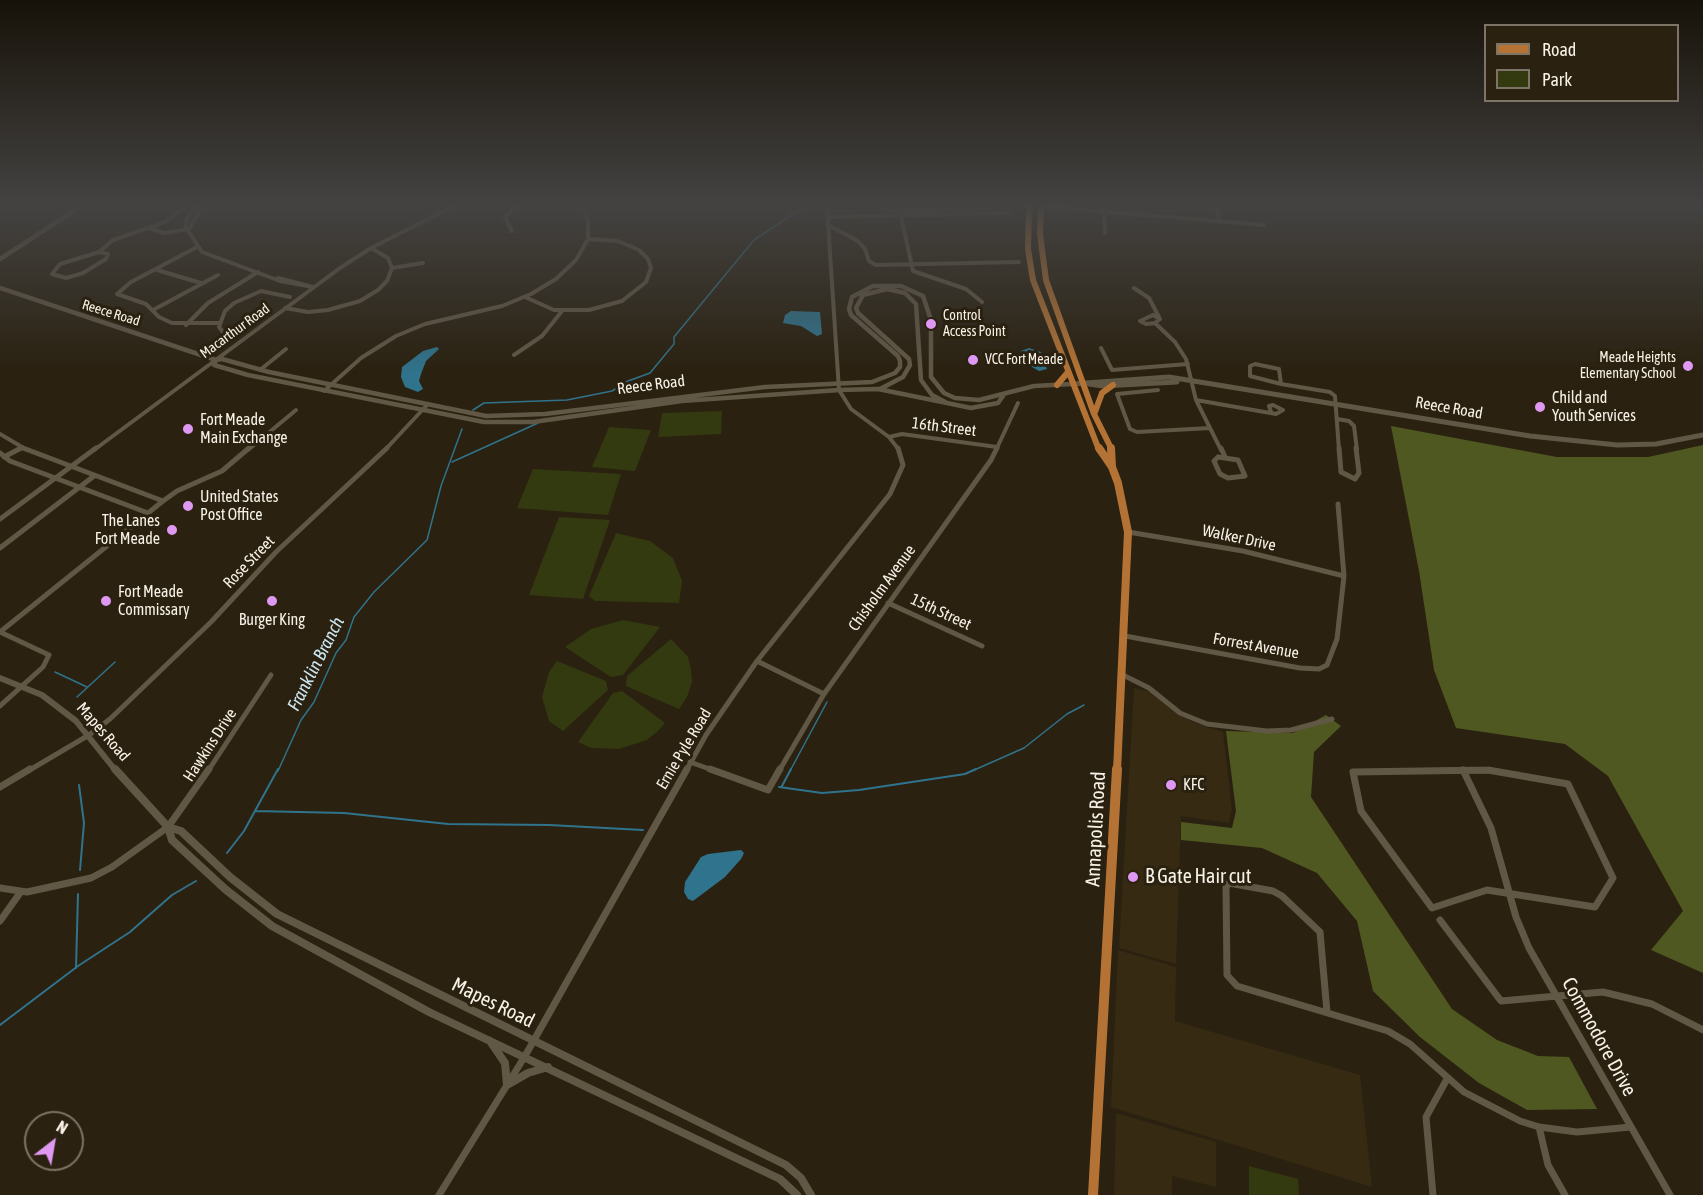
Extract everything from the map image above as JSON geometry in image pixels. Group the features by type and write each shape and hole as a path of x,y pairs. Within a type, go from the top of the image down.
{"main road":[{"name":"Annapolis Road","path":"1030,263 1033,280 1072,384 1100,452 1112,466"},
{"name":"Annapolis Road","path":"1044,263 1046,280 1094,414 1113,452 1112,466 1123,500 1128,532 1123,675 1093,1195"},
{"path":"1057,385 1068,372"},
{"name":"Reece Road","path":"1072,384 1169,377 1336,402 1500,431 1617,446 1656,444 1703,435"},
{"name":"Reece Road","path":"1083,382 1113,385 1191,380"},
{"path":"1094,414 1102,393 1113,385"}],"street":[{"path":"64,263 55,268 52,274 58,278 83,273 101,263"},
{"path":"170,263 117,292 118,295 146,304 167,321 186,325 219,323"},
{"path":"228,263 305,287 313,287"},
{"name":"Macarthur Road","path":"69,467 349,263"},
{"path":"390,263 392,268"},
{"path":"392,268 423,263"},
{"path":"324,391 368,352 401,334 425,324 493,308 525,297 566,271 573,263"},
{"path":"525,297 540,306 562,311 589,310 612,305 635,293 649,275 651,268 649,263"},
{"path":"830,263 839,387"},
{"path":"872,263 910,265 990,263"},
{"path":"910,265 915,273 966,289 982,302"},
{"path":"285,308 319,311 353,303 382,286 392,268"},
{"path":"157,270 201,283"},
{"path":"186,325 208,303 258,272"},
{"path":"153,310 218,274"},
{"name":"Reece Road","path":"216,360 214,366 422,411 484,422 533,422 682,401 839,387 886,379 900,367 898,356 851,315 849,303 858,292 883,285 910,288 923,296 930,317"},
{"name":"Reece Road","path":"0,288 39,303 216,360 222,359 260,370 486,416 545,414 694,393 839,387 878,389 971,408 998,403 1003,396"},
{"path":"1134,288 1149,298 1159,317"},
{"name":"Reece Road","path":"878,389 896,383 903,377 910,364 909,359 858,313 856,303 870,292 897,290 912,297 916,304 921,380 932,395 947,403"},
{"path":"236,336 220,330 219,323 227,308 253,294 266,291 290,297"},
{"path":"514,355 542,336 562,311"},
{"path":"1149,315 1159,317 1155,323 1146,324 1140,321 1149,315"},
{"path":"1155,323 1175,342 1188,364 1196,400 1210,428 1225,457 1238,460 1245,476 1228,478 1220,474 1214,461 1218,457 1225,457"},
{"name":"Reece Road","path":"931,332 931,377 944,393 967,400 1003,396 1034,386 1072,384"},
{"path":"1101,348 1108,368 1112,370 1188,364"},
{"path":"260,370 286,349"},
{"path":"1281,384 1279,369 1255,364 1250,366 1252,378 1281,384 1330,392 1335,396 1341,472 1355,478 1359,473 1354,426 1349,421 1337,419"},
{"name":"Ernie Pyle Road","path":"439,1195 533,1043 690,762 757,661 895,487 903,465 898,448 889,437 851,409 839,387"},
{"path":"1158,390 1117,394 1130,429 1137,432 1210,428"},
{"path":"1196,400 1271,412"},
{"name":"Chisholm Avenue","path":"690,762 768,790 824,694 983,472 998,447 1018,403"},
{"name":"Rose Street","path":"89,735 110,719 201,631 276,552 393,443 427,405"},
{"path":"0,706 43,668 49,655 0,632 163,501 177,491 222,471 296,410"},
{"path":"0,434 22,448 163,501"},
{"name":"16th Street","path":"889,437 902,434 938,441 965,441 998,447"},
{"path":"2,455 22,448"},
{"path":"2,455 54,478 148,513"},
{"path":"0,519 69,467"},
{"path":"0,548 94,476"},
{"name":"Forrest Avenue","path":"1125,636 1300,668 1319,669 1327,665 1337,639 1344,576 1338,504"},
{"name":"Walker Drive","path":"1128,532 1243,551 1344,576"},
{"name":"15th Street","path":"888,603 982,646"},
{"path":"757,661 824,694"},
{"name":"Hawkins Drive","path":"20,892 77,882 102,873 168,827 184,808 271,675"},
{"path":"1123,675 1149,688 1180,712 1207,724 1267,731 1292,730 1332,719"},
{"name":"Mapes Road","path":"0,678 52,701 89,735 128,786 168,827 172,840 225,889 272,926 429,1012 780,1179 797,1195"},
{"path":"0,788 89,735"},
{"path":"1463,770 1491,828 1508,892"},
{"path":"1488,770 1568,784 1613,878 1595,907 1508,892 1477,891 1432,908 1361,811 1353,772 1488,770"},
{"name":"Mapes Road","path":"168,827 181,831 230,877 277,914 533,1043 786,1165 801,1179 811,1195"},
{"path":"1327,1011 1320,932 1282,896 1273,891 1229,883 1226,887 1227,975 1237,986 1366,1023 1410,1044 1447,1080 1482,1104 1539,1127 1577,1132 1631,1127"},
{"path":"0,888 20,892 0,921"},
{"name":"Commodore Drive","path":"1508,892 1530,948 1670,1195"},
{"path":"1440,920 1501,1001 1586,992 1621,995 1666,1010 1703,1030"},
{"path":"490,1040 505,1063 507,1085 528,1073 548,1067"},
{"path":"1433,1195 1426,1117 1447,1080"},
{"path":"1539,1127 1548,1165 1566,1195"}],"shaded area":[{"path":"1134,688 1151,692 1178,715 1223,732 1232,809 1229,823 1181,816 1176,964 1119,948"},
{"path":"1118,950 1176,967 1175,1021 1360,1075 1372,1187 1111,1107"},
{"path":"1116,1113 1216,1142 1216,1187 1172,1176 1172,1195 1114,1195"}],"green space":[{"path":"722,411 721,434 658,437 662,413"},
{"path":"1391,426 1557,457 1648,457 1703,445 1703,973 1651,950 1683,911 1608,776 1565,744 1456,728 1434,670 1419,571"},
{"path":"609,427 651,430 635,471 592,467"},
{"path":"533,469 621,474 608,515 517,508"},
{"path":"559,517 610,520 583,599 529,595"},
{"path":"616,533 650,541 673,558 682,581 679,603 595,601 589,596"},
{"path":"623,620 660,627 623,675 611,677 565,647 591,629"},
{"path":"671,639 688,657 691,669 692,682 687,697 679,709 626,686 627,676"},
{"path":"557,661 606,681 608,690 563,731 549,721 542,697 549,672"},
{"path":"622,691 665,723 647,740 619,749 591,748 578,742 613,693"},
{"path":"1326,715 1341,726 1314,752 1311,797 1452,1009 1497,1040 1538,1056 1569,1057 1597,1109 1527,1110 1479,1083 1420,1037 1373,991 1357,921 1317,873 1262,848 1181,840 1181,822 1232,828 1236,811 1226,731 1293,733"},
{"path":"1249,1166 1298,1179 1299,1195 1249,1195"}],"water":[{"path":"791,311 820,312 822,334 817,336 801,326 783,323 785,315"},
{"path":"437,347 439,349 426,361 421,374 419,381 423,389 418,392 405,387 401,377 402,367 423,351"},
{"path":"1029,348 1041,352 1047,369 1039,371 1032,367 1021,351"},
{"path":"741,850 744,853 741,859 725,877 693,901 688,899 684,892 685,882 701,857"}],"waterway":[{"name":"Franklin Branch","path":"473,410 484,403 567,400 612,391 628,381 650,373 674,344 674,337 735,263"},
{"path":"452,462 538,423"},
{"name":"Franklin Branch","path":"278,771 301,720 314,702 336,653 346,640 354,617 374,592 427,540 441,486 462,429"},
{"path":"77,697 115,662"},
{"path":"55,672 87,687"},
{"path":"790,771 827,702"},
{"path":"972,771 1024,748 1067,714 1084,705"},
{"name":"Franklin Branch","path":"227,853 244,831 278,769"},
{"path":"782,786 791,769"},
{"path":"779,787 822,793 859,790 965,774 976,769"},
{"path":"79,785 84,823 80,870"},
{"path":"255,811 344,813 448,824 549,825 643,830"},
{"name":"Franklin Branch","path":"76,968 130,932 172,895 196,881"},
{"path":"76,968 78,894"},
{"name":"Franklin Branch","path":"0,1025 76,968"}],"tunnel":[{"path":"930,317 931,332"}],"place":[{"name":"Control Access Point","path":"931,324"},
{"name":"VCC Fort Meade","path":"973,360"},
{"name":"Meade Heights Elementary School","path":"1688,366"},
{"name":"Child and Youth Services","path":"1540,407"},
{"name":"Fort Meade Main Exchange","path":"188,429"},
{"name":"United States Post Office","path":"188,506"},
{"name":"The Lanes Fort Meade","path":"172,530"},
{"name":"Fort Meade Commissary","path":"106,601"},
{"name":"Burger King","path":"272,601"},
{"name":"KFC","path":"1171,785"},
{"name":"B Gate Hair cut","path":"1133,877"}]}
